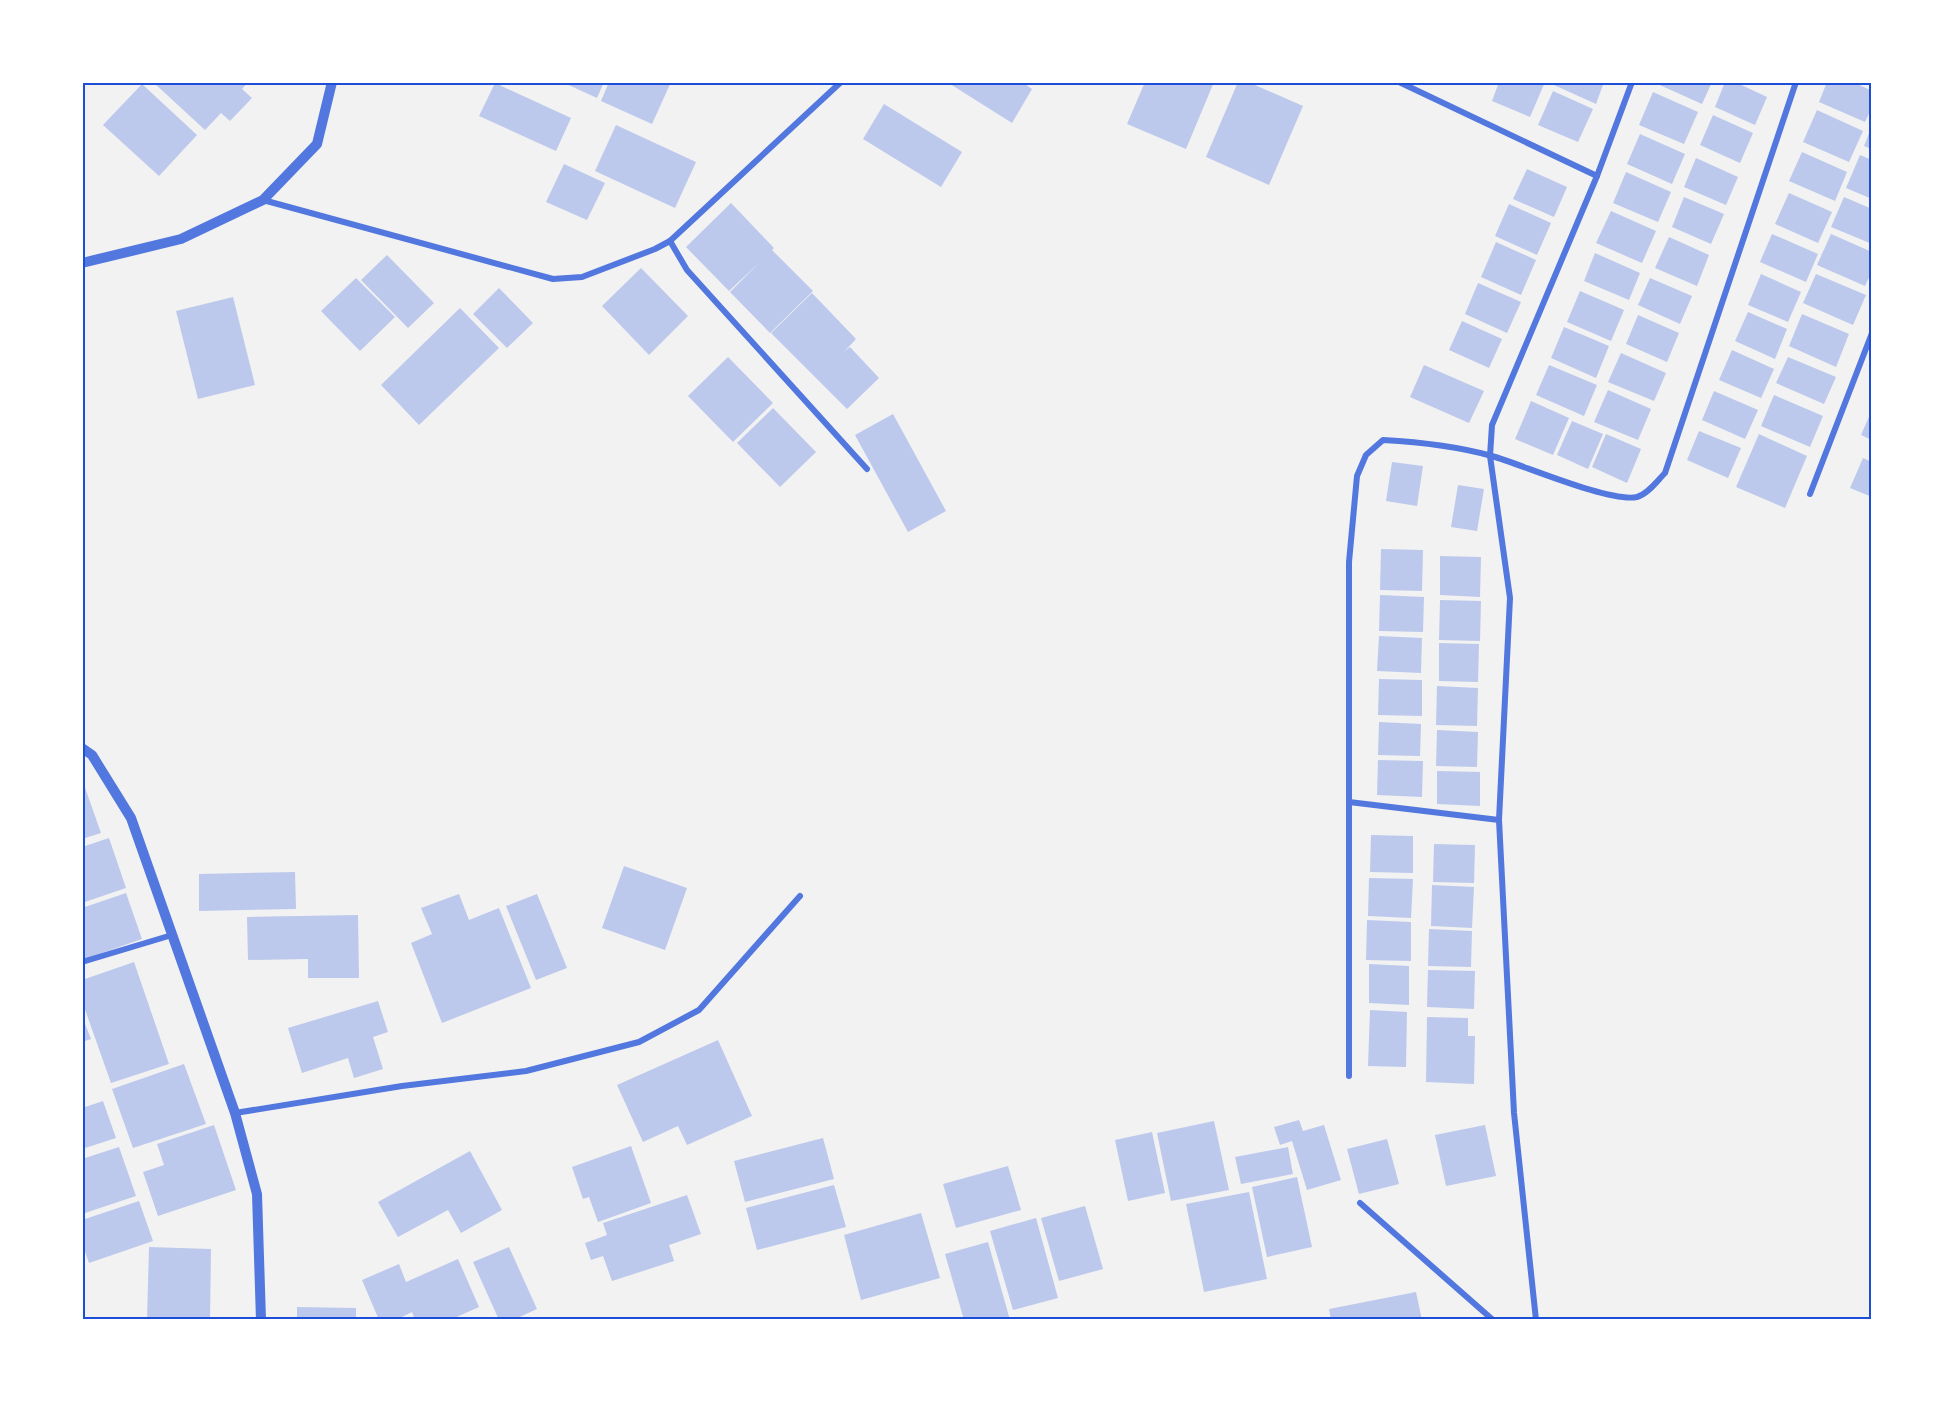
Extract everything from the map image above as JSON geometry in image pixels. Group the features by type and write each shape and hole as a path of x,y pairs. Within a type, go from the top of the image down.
{"street":[{"path":"82,263 181,238 263,200 317,144 332,82"},
{"path":"263,200 553,279 582,277 646,253 670,241 841,82"},
{"path":"1399,82 1597,176"},
{"path":"1536,1320 1514,1113 1498,820 1510,598 1490,456 1492,425 1597,176 1632,82"},
{"path":"1349,1076 1349,562 1357,476 1366,455 1383,440 1430,443 1490,456 1610,496 1637,497 1646,492 1665,473 1796,82"},
{"path":"670,241 687,270 867,469"},
{"path":"1810,494 1872,333"},
{"path":"82,748 92,755 131,818 235,1113 257,1194 261,1320"},
{"path":"1349,802 1498,820"},
{"path":"235,1113 402,1086 525,1071 639,1042 699,1010 800,896"},
{"path":"82,962 172,935"},
{"path":"1360,1203 1493,1320"}],"building":[{"path":"153,82 248,82 242,89 252,98 230,121 221,113 205,130"},
{"path":"562,82 604,82 597,98"},
{"path":"609,82 671,82 652,124 601,101"},
{"path":"947,82 1022,82 1032,89 1012,123"},
{"path":"1145,82 1214,82 1186,149 1127,124"},
{"path":"1238,82 1248,82 1303,106 1269,185 1206,157"},
{"path":"1499,82 1545,82 1530,117 1492,101"},
{"path":"1555,82 1604,82 1596,104 1554,85"},
{"path":"1653,82 1712,82 1702,104"},
{"path":"1725,82 1735,82 1767,97 1755,125 1715,107"},
{"path":"1827,82 1853,82 1872,91 1872,107 1865,122 1819,102"},
{"path":"495,83 571,118 556,151 479,116"},
{"path":"142,84 197,135 159,176 103,125"},
{"path":"1553,91 1593,109 1578,142 1538,125"},
{"path":"1653,92 1698,112 1684,144 1639,125"},
{"path":"884,104 962,152 941,187 863,139"},
{"path":"1817,110 1863,131 1849,162 1803,142"},
{"path":"1713,115 1753,133 1740,163 1700,145"},
{"path":"616,125 696,162 675,208 595,171"},
{"path":"1872,128 1872,149 1864,146"},
{"path":"1640,134 1685,154 1672,184 1627,164"},
{"path":"1802,152 1847,172 1835,201 1789,181"},
{"path":"1860,155 1872,160 1872,199 1846,188"},
{"path":"1696,158 1738,177 1726,205 1684,187"},
{"path":"564,164 605,183 587,220 546,202"},
{"path":"1527,169 1567,187 1554,217 1513,199"},
{"path":"1626,172 1671,192 1658,222 1613,203"},
{"path":"1789,193 1832,212 1818,243 1775,224"},
{"path":"1684,197 1724,214 1711,244 1672,227"},
{"path":"1844,197 1872,209 1872,244 1831,227"},
{"path":"731,203 774,248 772,250 813,291 770,333 730,292 759,263 729,291 686,247"},
{"path":"1509,204 1551,223 1537,255 1495,236"},
{"path":"1611,211 1656,231 1642,263 1596,243"},
{"path":"1772,234 1818,254 1806,282 1760,262"},
{"path":"1831,234 1872,252 1872,271 1865,286 1817,265"},
{"path":"1669,237 1709,255 1697,286 1655,268"},
{"path":"1496,242 1536,260 1521,295 1481,277"},
{"path":"1595,253 1640,273 1629,300 1584,281"},
{"path":"387,255 434,303 408,328 361,280"},
{"path":"641,268 688,316 649,355 602,306"},
{"path":"1761,274 1801,292 1788,322 1748,305"},
{"path":"1816,274 1866,295 1853,325 1803,303"},
{"path":"356,278 395,317 360,351 321,311"},
{"path":"1650,278 1692,296 1680,324 1638,305"},
{"path":"1478,283 1521,302 1507,333 1465,314"},
{"path":"499,288 533,323 507,348 473,314"},
{"path":"1580,291 1624,310 1611,341 1567,322"},
{"path":"812,293 856,339 844,352 850,347 879,378 847,409 771,333"},
{"path":"233,297 255,385 198,399 176,311"},
{"path":"460,308 499,348 419,425 381,385"},
{"path":"1748,312 1787,329 1775,359 1735,341"},
{"path":"1802,314 1849,334 1836,367 1789,346"},
{"path":"1638,315 1679,333 1667,362 1626,344"},
{"path":"1462,321 1502,339 1489,368 1449,350"},
{"path":"1564,327 1609,346 1596,378 1551,358"},
{"path":"1732,350 1774,369 1761,398 1719,380"},
{"path":"1621,353 1666,373 1654,401 1608,382"},
{"path":"728,357 773,403 733,442 688,396"},
{"path":"1788,357 1836,377 1824,404 1776,383"},
{"path":"1424,365 1484,391 1469,423 1410,397"},
{"path":"1549,365 1597,385 1584,416 1536,395"},
{"path":"1608,390 1651,409 1638,440 1594,422"},
{"path":"1714,391 1758,410 1745,439 1702,420"},
{"path":"1774,395 1823,416 1810,447 1761,426"},
{"path":"1531,401 1569,418 1553,455 1515,439"},
{"path":"773,408 816,452 780,487 737,443"},
{"path":"1872,410 1872,440 1861,435"},
{"path":"893,414 946,511 908,532 855,435"},
{"path":"1572,421 1603,434 1588,469 1557,455"},
{"path":"1699,431 1741,448 1728,478 1687,460"},
{"path":"1606,434 1641,449 1627,483 1592,467"},
{"path":"1759,434 1807,456 1785,508 1736,487"},
{"path":"1863,458 1872,462 1872,497 1850,488"},
{"path":"1392,462 1423,466 1417,506 1386,501"},
{"path":"1458,485 1484,489 1477,531 1451,527"},
{"path":"1381,549 1423,550 1422,591 1380,590"},
{"path":"1440,556 1481,557 1480,597 1440,595"},
{"path":"1380,595 1424,597 1423,632 1379,631"},
{"path":"1440,600 1481,601 1480,641 1439,640"},
{"path":"1379,636 1422,638 1421,673 1377,671"},
{"path":"1439,643 1479,644 1478,682 1439,681"},
{"path":"1379,679 1422,680 1422,716 1378,715"},
{"path":"1437,686 1478,688 1477,726 1436,725"},
{"path":"1379,722 1421,724 1420,756 1378,755"},
{"path":"1437,730 1478,732 1477,767 1436,766"},
{"path":"1378,760 1423,761 1422,797 1377,795"},
{"path":"1437,771 1480,772 1480,806 1437,804"},
{"path":"82,779 101,833 82,839"},
{"path":"1371,835 1413,836 1413,873 1370,872"},
{"path":"109,838 126,888 82,903 82,847"},
{"path":"1434,844 1475,845 1474,883 1433,882"},
{"path":"624,866 687,888 665,950 602,928"},
{"path":"295,872 296,909 199,911 199,874"},
{"path":"1369,878 1413,879 1411,918 1368,916"},
{"path":"1432,885 1474,887 1472,928 1431,926"},
{"path":"126,893 142,939 82,960 82,908"},
{"path":"459,894 469,920 499,908 531,988 442,1023 411,943 432,934 421,908"},
{"path":"537,894 567,968 536,980 506,906"},
{"path":"358,915 359,978 308,978 308,959 248,960 247,917"},
{"path":"1367,920 1411,922 1411,961 1366,960"},
{"path":"1429,929 1472,931 1471,967 1428,966"},
{"path":"134,962 169,1064 111,1083 82,1001 82,980"},
{"path":"1369,964 1409,966 1409,1005 1369,1003"},
{"path":"1428,970 1475,971 1474,1009 1427,1007"},
{"path":"378,1001 388,1032 373,1037 383,1069 354,1078 348,1058 302,1073 288,1028"},
{"path":"1370,1010 1407,1012 1406,1067 1368,1066"},
{"path":"82,1016 91,1039 82,1042"},
{"path":"1427,1017 1468,1018 1468,1036 1475,1036 1474,1084 1426,1082"},
{"path":"718,1040 752,1116 687,1145 678,1126 643,1142 617,1085"},
{"path":"184,1064 206,1124 133,1148 112,1089"},
{"path":"103,1101 116,1138 82,1149 82,1108"},
{"path":"1299,1120 1303,1131 1324,1125 1341,1180 1307,1190 1292,1141 1280,1145 1274,1127"},
{"path":"1214,1121 1229,1190 1171,1201 1157,1133"},
{"path":"214,1125 236,1190 158,1216 143,1172 164,1165 157,1144"},
{"path":"1485,1125 1496,1176 1446,1186 1435,1135"},
{"path":"1152,1132 1165,1193 1128,1201 1115,1140"},
{"path":"823,1138 834,1179 745,1202 734,1161"},
{"path":"1387,1139 1399,1184 1359,1194 1347,1149"},
{"path":"631,1146 651,1203 598,1222 589,1197 583,1199 572,1167"},
{"path":"119,1147 136,1196 82,1214 82,1159"},
{"path":"1288,1147 1293,1174 1241,1184 1235,1157"},
{"path":"470,1151 502,1210 461,1233 448,1210 398,1237 378,1202"},
{"path":"1008,1166 1021,1210 956,1228 943,1184"},
{"path":"1297,1177 1312,1247 1267,1257 1252,1187"},
{"path":"834,1185 846,1227 757,1250 746,1208"},
{"path":"1249,1192 1267,1279 1204,1292 1186,1204"},
{"path":"687,1195 701,1234 669,1245 674,1261 612,1281 603,1256 591,1260 585,1243 607,1235 603,1223"},
{"path":"139,1201 153,1241 89,1263 82,1243 82,1220"},
{"path":"1085,1206 1103,1269 1059,1281 1041,1218"},
{"path":"921,1213 940,1278 861,1300 844,1235"},
{"path":"1036,1218 1058,1298 1013,1310 990,1231"},
{"path":"988,1242 1010,1320 964,1320 945,1254"},
{"path":"149,1247 211,1249 210,1320 147,1320"},
{"path":"509,1247 537,1309 513,1320 499,1320 473,1262"},
{"path":"458,1259 479,1307 450,1320 415,1320 412,1312 396,1320 379,1320 362,1280 399,1264 406,1282"},
{"path":"1416,1292 1422,1320 1331,1320 1329,1309"},
{"path":"297,1307 356,1308 356,1320 297,1320"}]}
